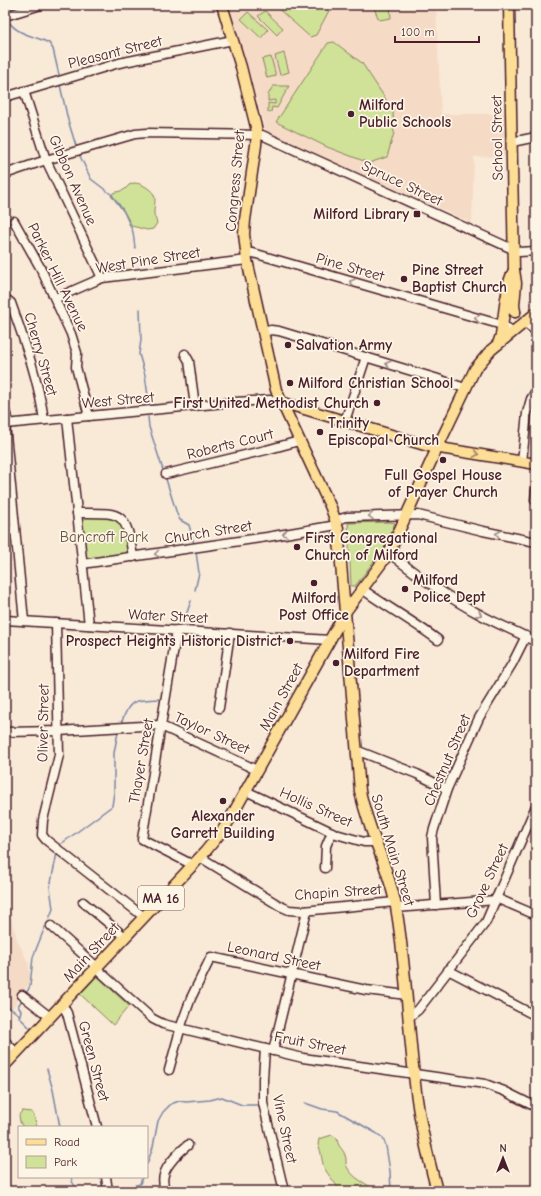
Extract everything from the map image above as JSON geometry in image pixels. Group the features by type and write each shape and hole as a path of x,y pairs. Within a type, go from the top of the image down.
{"main road":[{"name":"Congress Street","path":"222,5 233,40 257,134 245,220 244,234 247,256 273,377 281,402 337,523 346,611"},
{"name":"School Street","path":"509,5 514,270 516,285 514,303 515,312"},
{"name":"School Street","path":"498,344 506,294 514,270"},
{"path":"506,294 508,304 524,322"},
{"name":"Main Street","path":"5,1065 193,865 222,831 246,791 346,611 389,553 465,388 478,364 489,351 536,313"},
{"path":"281,402 437,448 536,464"},
{"name":"South Main Street","path":"346,611 360,791 363,806 383,860 396,905 414,1075 422,1130 437,1191"}],"street":[{"path":"5,16 41,5"},
{"name":"Pleasant Street","path":"5,97 119,63 233,40"},
{"name":"Gibbon Avenue","path":"24,91 46,160 102,278"},
{"path":"5,174 126,136 139,134 257,134"},
{"name":"Spruce Street","path":"257,134 400,197 514,250 522,253 536,251"},
{"path":"512,142 536,137"},
{"name":"Parker Hill Avenue","path":"14,221 24,236 56,298 76,347 78,353 76,367 89,416"},
{"name":"Pine Street","path":"247,256 253,253 502,325 513,331"},
{"name":"West Pine Street","path":"56,298 102,278 247,256"},
{"name":"Cherry Street","path":"5,298 11,303 32,363 44,420"},
{"path":"524,322 536,331"},
{"path":"263,332 271,330 279,331 465,388"},
{"path":"185,354 189,361 195,406"},
{"path":"345,421 366,357"},
{"path":"522,462 527,412 531,399 536,391"},
{"name":"West Street","path":"6,424 195,406 270,400 281,402"},
{"path":"5,411 24,621"},
{"path":"67,418 88,625"},
{"name":"Roberts Court","path":"166,474 266,450 299,440"},
{"path":"535,500 536,490"},
{"path":"77,513 109,513 121,518 128,527 134,557"},
{"name":"Church Street","path":"82,564 329,528 348,517 418,515 536,542"},
{"path":"5,531 15,530"},
{"path":"389,553 430,585 452,599 482,616 536,642"},
{"path":"362,589 386,607 418,624 438,640"},
{"name":"Water Street","path":"5,620 330,640"},
{"name":"Oliver Street","path":"56,623 58,762 43,820 43,836 144,917"},
{"name":"Thayer Street","path":"177,630 142,840 193,865"},
{"path":"220,708 230,633"},
{"name":"Chestnut Street","path":"436,905 432,837 447,788 479,718 512,664 526,636"},
{"name":"Taylor Street","path":"5,732 58,731 152,724 161,725 257,770"},
{"path":"356,750 417,774 447,788"},
{"name":"Hollis Street","path":"246,791 332,832 364,842 376,842"},
{"name":"Grove Street","path":"409,1018 418,1010 485,923 536,806"},
{"path":"325,868 326,846 332,832"},
{"name":"Chapin Street","path":"200,857 283,907 294,911 396,905 436,905 496,899"},
{"path":"496,899 536,915"},
{"path":"83,902 125,937"},
{"name":"Vine Street","path":"284,1191 263,1103 263,1079 269,1050 292,974 307,911"},
{"name":"Fruit Street","path":"51,926 151,1018 161,1023 269,1050 323,1061 485,1084 504,1091 536,1107"},
{"name":"Leonard Street","path":"181,1028 192,996 211,957 366,990 406,995"},
{"path":"448,970 536,1016"},
{"path":"22,995 50,1017"},
{"name":"Green Street","path":"62,1004 67,1013 97,1126"},
{"path":"169,1070 181,1028"},
{"path":"5,1042 16,1053"},
{"path":"165,1191 163,1181 164,1173 188,1145"},
{"path":"106,1178 108,1191"}],"shaded area":[{"name":"Milford Public Schools","path":"229,5 436,5 441,114 505,114 506,156 474,157 472,223 267,132"},
{"path":"5,899 17,939 29,965 30,975 30,983 12,1009 5,1005"}],"green space":[{"path":"274,5 332,5 316,35 310,37"},
{"path":"380,5 390,6 391,18 379,20 374,8"},
{"path":"265,11 283,28 277,35 258,16"},
{"path":"248,12 268,30 261,38 241,19"},
{"path":"334,42 362,63 393,110 394,133 387,157 369,163 327,147 276,122 328,43"},
{"path":"284,53 289,72 280,75 275,56"},
{"path":"271,57 276,76 267,78 262,59"},
{"path":"273,86 289,86 277,108 272,107 271,112 268,112 268,103 275,104 275,100 268,101 268,95"},
{"path":"134,183 146,187 153,193 155,198 154,214 157,223 153,229 147,230 132,226 122,208 111,196 113,193 124,190 129,185"},
{"name":"Bancroft Park","path":"83,516 112,516 123,525 129,555 86,560 81,519"},
{"path":"348,523 395,523 383,551 356,585 351,586"},
{"path":"97,976 129,1006 113,1025 80,994"},
{"path":"22,1111 32,1112 37,1126 22,1126 19,1115"},
{"path":"332,1135 337,1138 338,1144 344,1152 346,1158 346,1166 353,1175 376,1191 339,1191 324,1167 318,1145 319,1139"}],"waterway":[{"path":"7,19 11,25 21,32 49,43 53,49 59,75"},
{"path":"60,85 76,146"},
{"path":"79,154 91,179 112,195 124,212 133,232 135,248"},
{"path":"140,309 141,340 139,354 145,375 149,403"},
{"path":"148,417 149,427 164,473"},
{"path":"165,476 177,514 180,520 189,525 194,544"},
{"path":"195,590 199,573 196,552"},
{"path":"183,624 191,601"},
{"path":"121,724 127,709 134,702 160,699"},
{"path":"61,844 112,806 114,792 114,753 118,732"},
{"path":"49,919 53,909 50,887 57,853"},
{"path":"26,994 30,986 33,957 45,927"},
{"path":"22,1000 18,1006 21,1011 19,1017 31,1029"},
{"path":"5,1005 20,1015"},
{"path":"47,1069 53,1090 60,1126"},
{"path":"148,1161 153,1147 158,1121 163,1112 171,1104 179,1101 186,1102 210,1100 222,1097 242,1105 257,1105"},
{"path":"305,1103 322,1109 337,1111 383,1138 386,1146 390,1171 391,1191"},
{"path":"71,1178 75,1186 83,1191"},
{"path":"133,1191 133,1186 140,1184 142,1178"}],"place":[{"name":"Milford Public Schools","path":"351,114"},
{"name":"Milford Library","path":"417,214"},
{"name":"Pine Street Baptist Church","path":"404,279"},
{"name":"Salvation Army","path":"288,345"},
{"name":"Milford Christian School","path":"290,383"},
{"name":"First United Methodist Church","path":"377,403"},
{"name":"Trinity Episcopal Church","path":"320,432"},
{"name":"Full Gospel House of Prayer Church","path":"443,460"},
{"name":"First Congregational Church of Milford","path":"297,547"},
{"name":"Milford Post Office","path":"314,583"},
{"name":"Milford Police Dept","path":"405,589"},
{"name":"Prospect Heights Historic District","path":"290,641"},
{"name":"Milford Fire Department","path":"336,663"},
{"name":"Alexander Garrett Building","path":"223,801"}]}
